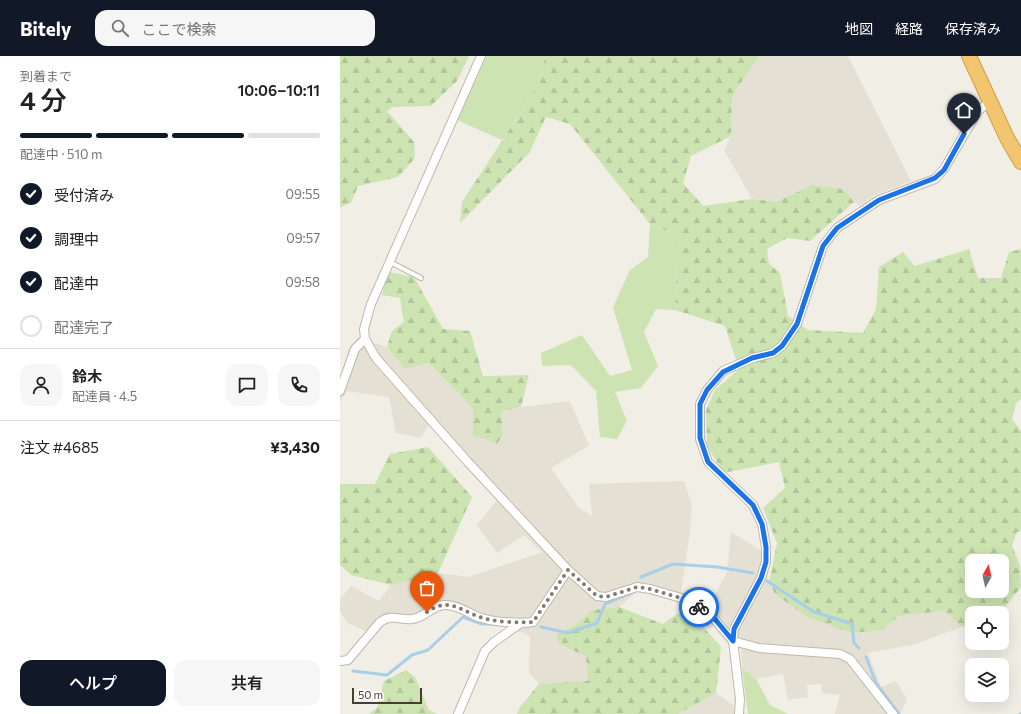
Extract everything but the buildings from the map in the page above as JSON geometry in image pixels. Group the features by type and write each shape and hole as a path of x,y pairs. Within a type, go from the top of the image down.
{"highway":[{"path":"969,56 989,102 1021,162"}],"street":[{"path":"481,56 371,304 364,329 365,338 376,358 467,461 568,570 597,596 606,597 637,587 650,589 688,600 710,613 733,641 759,648 840,654 850,659 893,714"},
{"path":"738,714 740,699 733,641 734,629 761,578 766,562 766,547 762,524 753,505 708,462 700,438 700,404 707,390 723,372 752,358 773,353 782,346 797,324 823,246 837,228 879,200 935,178 944,170 978,111 989,102"},
{"path":"340,390 355,349 365,338"},
{"path":"340,661 348,660 380,622 387,618 394,617 408,620 419,618 436,607 446,605 460,608 480,618 521,623 533,622 568,570"},
{"path":"458,714 485,651 494,642 521,623"}],"lane":[{"path":"390,262 422,278"}],"shaded area":[{"path":"759,56 848,56 911,181 875,195 860,206 854,202 843,189 812,185 776,203 752,199 724,150 731,136 732,96"},
{"path":"358,337 387,347 405,369 429,363 473,409 473,435 503,435 501,410 570,401 589,446 551,468 579,508 592,516 589,484 684,481 692,505 690,531 680,600 639,590 619,607 592,610 575,625 556,634 559,644 587,656 588,681 539,684 529,673 530,636 506,626 478,621 452,609 434,610 416,624 386,622 376,634 367,632 348,623 340,612 340,599 351,586 379,601 391,585 437,573 468,577 542,552 524,535 497,553 477,525 497,500 429,425 420,438 396,433 389,397 347,391 340,402 340,378 349,348"},
{"path":"731,532 762,551 769,582 775,594 882,630 899,616 944,611 962,627 912,645 868,653 881,687 896,681 907,699 900,714 835,714 840,695 822,693 822,684 807,685 808,697 788,700 783,674 756,679 742,668 741,649 726,642 705,615 727,572"},
{"path":"716,693 746,714 678,714"}],"green space":[{"path":"340,56 469,56 457,81 431,106 393,107 387,111 414,142 415,158 398,177 358,186 351,203 340,207"},
{"path":"487,56 545,56 539,84 502,140 457,120"},
{"path":"545,56 759,56 732,96 731,136 691,156 683,183 703,206 752,199 776,202 812,185 843,189 854,202 810,241 787,238 767,249 769,264 780,273 788,316 808,330 863,333 876,309 879,267 903,252 915,266 969,249 978,278 1001,278 1009,252 1021,249 1021,399 1016,403 1012,419 1021,431 1021,531 1017,532 1012,545 1020,566 1021,587 1006,606 965,606 965,626 962,627 944,611 899,616 882,630 852,633 809,618 775,594 769,582 777,543 763,508 785,488 779,462 723,473 707,445 706,410 715,390 739,369 725,326 675,310 679,236 650,224 570,124 546,117 529,153 460,223 462,202 539,84"},
{"path":"650,224 679,236 675,310 656,309 644,332 658,366 641,388 615,392 627,421 617,439 600,437 596,391 571,365 542,366 541,353 582,335 610,376 632,370 613,307 630,270 648,257"},
{"path":"389,272 414,277 443,329 470,331 483,376 529,375 521,407 501,411 503,435 497,444 473,435 473,409 429,363 405,369 387,347 392,331 404,322 400,298 382,295"},
{"path":"428,447 472,497 438,573 391,585 351,575 340,565 340,484 375,484 390,454"},
{"path":"619,607 663,624 678,613 698,621 721,647 716,693 678,714 517,714 520,707 539,684 588,681 586,656 559,644 556,634 575,625 592,610"},
{"path":"742,668 756,679 770,705 788,714 748,714"},
{"path":"406,670 415,677 429,710 437,714 369,714 377,708 384,681"}],"waterway":[{"path":"641,577 673,564 717,567 753,573"},
{"path":"767,581 814,612 852,624 854,643 859,648"},
{"path":"541,627 568,633 597,623 605,604 631,593"},
{"path":"353,671 387,675 412,655 428,650 463,617 482,624 493,624"},
{"path":"866,657 876,683 899,714"}],"way so far":[{"path":"427,612 436,607 446,605 460,608 480,618 521,623 533,622 568,570 597,596 606,597 637,587 650,589 688,600 699,607"}],"route":[{"path":"699,607 710,613 733,641 734,629 761,578 766,562 766,547 762,524 753,505 708,462 700,438 700,404 707,390 723,372 752,358 773,353 782,346 797,324 823,246 837,228 879,200 935,178 944,170 964,134"}]}
